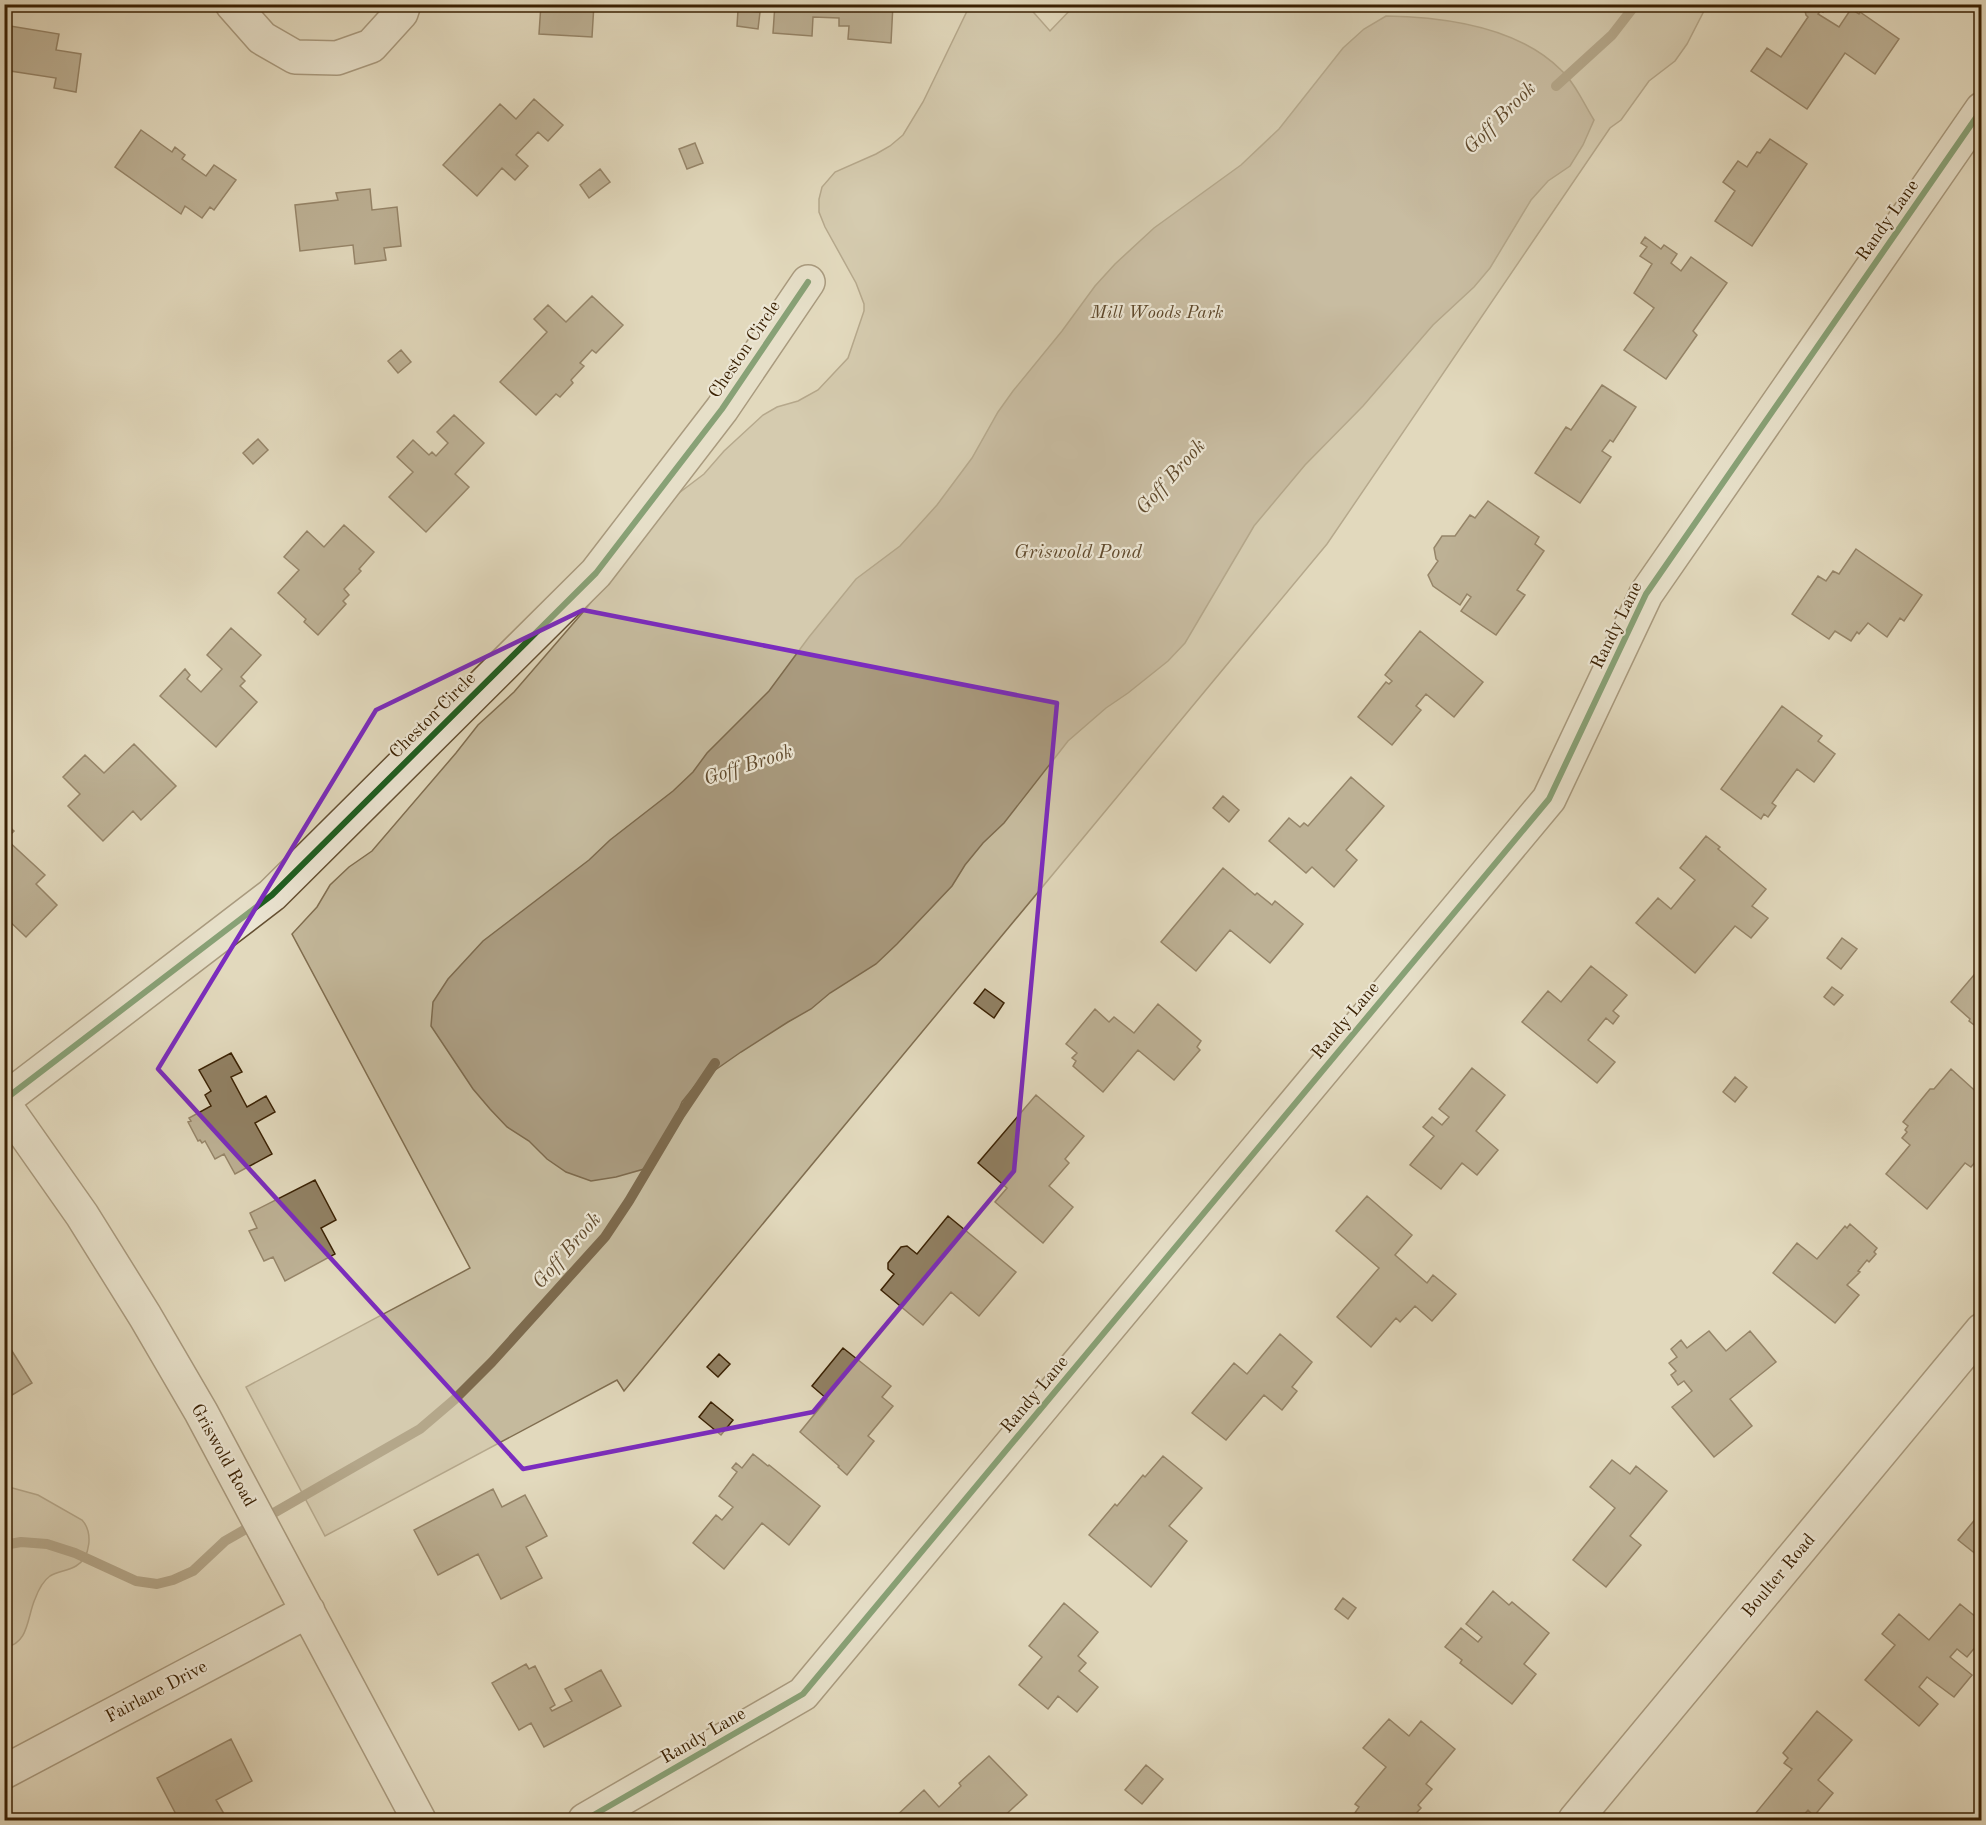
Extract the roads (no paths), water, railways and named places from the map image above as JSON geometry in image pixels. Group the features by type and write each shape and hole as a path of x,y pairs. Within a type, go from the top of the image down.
{"street":[{"path":"232,4 262,38 295,57 337,58 371,46 401,13 404,4"},
{"name":"Randy Lane","path":"585,1821 803,1694 1549,799 1646,594 1982,109"},
{"name":"Cheston Circle","path":"4,1102 272,895 596,573 722,409 808,282"},
{"name":"Griswold Road","path":"4,1102 82,1215 145,1316 244,1489 419,1821"},
{"name":"Boulter Road","path":"1575,1821 1982,1330"},
{"name":"Fairlane Drive","path":"4,1772 308,1611"}],"water":[{"name":"Griswold Pond","path":"1386,16 1432,19 1479,27 1502,34 1544,55 1571,81 1594,120 1583,145 1570,166 1548,181 1531,200 1490,268 1474,287 1433,325 1363,406 1305,465 1254,526 1185,643 1168,661 1106,708 1068,741 1004,823 965,865 952,886 897,944 876,964 698,1082 682,1102 660,1148 644,1169 591,1181 566,1172 547,1159 529,1141 507,1127 490,1109 473,1089 431,1026 433,1002 448,979 483,941 589,860 693,772 707,753 769,691 856,579 900,546 937,505 972,458 998,412 1013,391 1095,286 1115,264 1154,228 1241,165 1279,129 1343,48 1364,29"}],"waterway":[{"name":"Goff Brook","path":"1556,86 1612,35 1636,4"},
{"name":"Goff Brook","path":"4,1545 21,1542 47,1544 75,1553 136,1581 157,1584 173,1580 193,1571 225,1541 420,1429 454,1400 492,1362 605,1237 715,1063"}],"park label":[{"name":"Mill Woods Park","path":"1157,312"}]}
